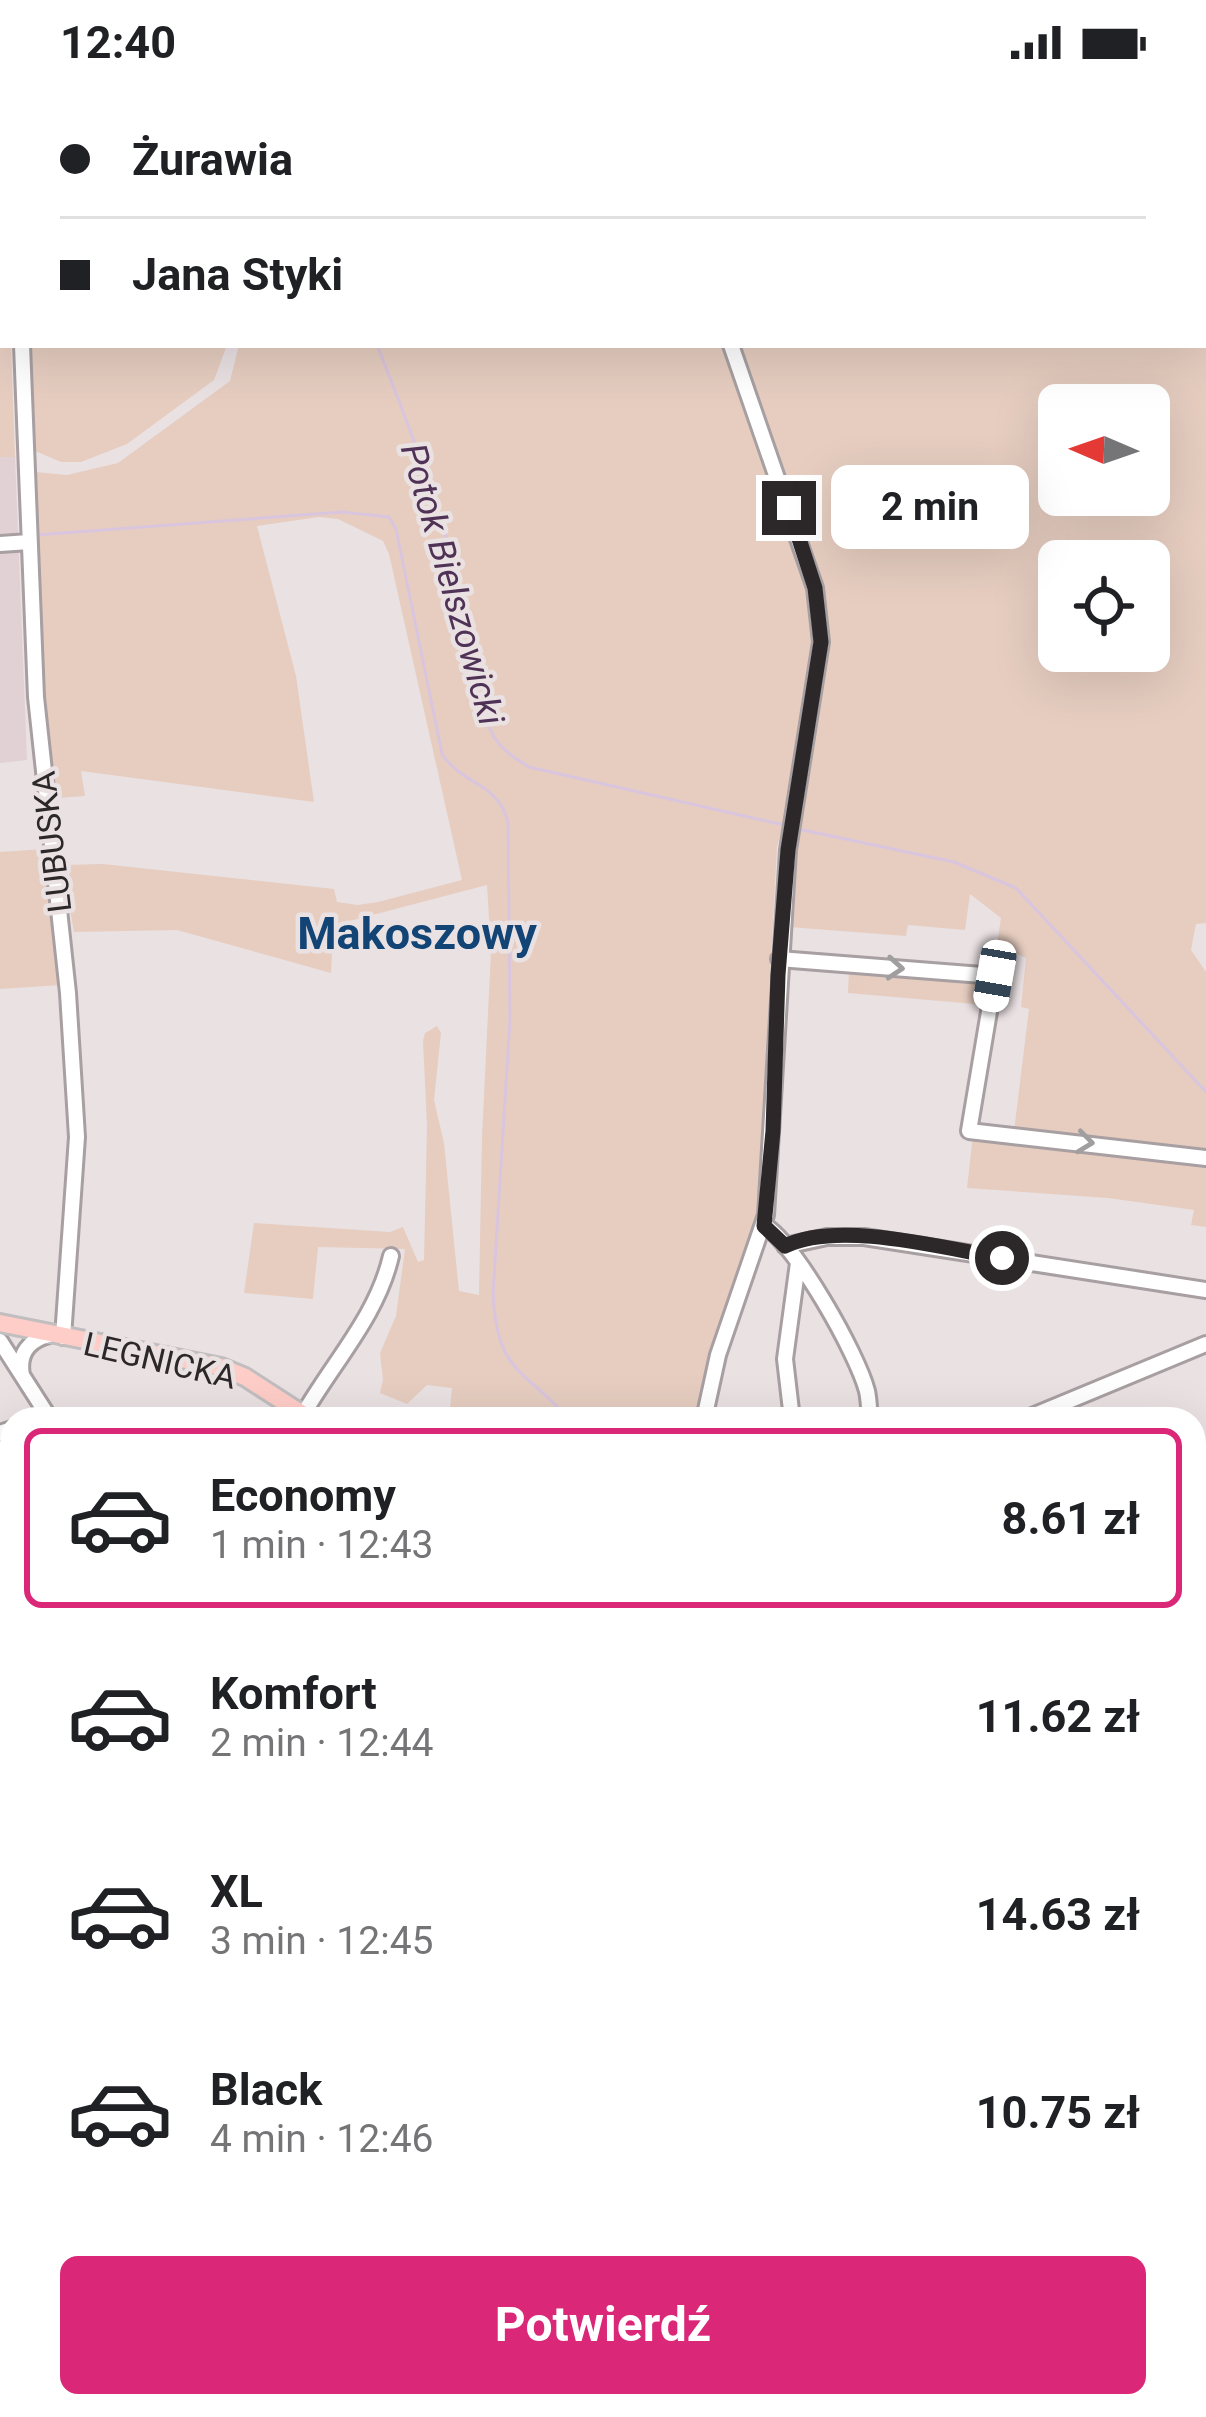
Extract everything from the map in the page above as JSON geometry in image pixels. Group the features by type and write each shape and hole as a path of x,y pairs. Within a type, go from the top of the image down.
{"main road":[{"name":"LEGNICKA","path":"0,1323 220,1367 245,1377 290,1407"}],"street":[{"name":"LUBUSKA","path":"22,348 39,736 68,993 77,1138 56,1336"},
{"path":"707,1407 718,1355 764,1226 788,850 818,672 819,616 808,568 732,348"},
{"path":"0,544 29,542"},
{"path":"778,959 995,976 969,1131 1206,1158"},
{"path":"764,1226 785,1246 825,1305 862,1380 868,1407"},
{"path":"785,1246 827,1237 876,1239 1206,1290"},
{"path":"308,1407 370,1313 385,1283 391,1256"},
{"path":"791,1407 785,1358 798,1263"},
{"path":"22,1375 24,1352 34,1341 56,1336"},
{"path":"0,1341 6,1360 22,1375 42,1407"},
{"path":"1054,1407 1203,1346"}],"shaded area":[{"path":"0,348 11,348 15,457 0,457"},
{"path":"27,348 226,348 214,380 127,444 81,462 61,462 35,451"},
{"path":"238,348 724,348 809,592 815,644 795,780 777,847 758,1205 698,1407 450,1407 452,1388 427,1385 407,1404 380,1393 380,1353 396,1316 405,1249 318,1247 313,1299 244,1293 254,1223 390,1232 403,1227 418,1262 424,1260 427,1126 423,1041 425,1033 437,1026 441,1033 434,1100 444,1143 459,1291 479,1295 491,951 487,885 342,923 333,935 331,973 177,930 74,932 62,865 103,864 334,889 337,902 358,905 462,880 389,554 383,541 338,519 319,517 257,526 296,676 314,802 81,771 85,796 57,798 43,695 36,472 67,475 118,463 230,381"},
{"path":"736,348 1206,348 1206,923 1196,924 1191,950 1206,972 1206,1153 1014,1131 1029,1009 1021,1007 1026,958 997,945 1001,918 970,894 965,930 908,925 906,936 789,927 794,842 827,637 820,587"},
{"path":"0,457 15,457 27,760 0,763"},
{"path":"45,849 60,985 0,989 0,852"},
{"path":"849,968 986,978 990,984 986,1005 848,993"},
{"path":"973,1135 1206,1161 1206,1227 1191,1225 1194,1210 1108,1198 967,1188"}],"waterway":[{"name":"Potok Bielszowicki","path":"378,348 442,522 459,583 480,703 498,742 529,767 784,825"},
{"path":"36,535 342,512 389,517 396,529 442,754 496,799 508,822 510,1019 495,1320 506,1355 557,1407"},
{"path":"0,536 17,535"},
{"name":"Potok Bielszowicki","path":"798,829 954,862 1016,888 1206,1092"}],"district":[{"name":"Makoszowy","path":"417,933"}],"route":[{"path":"789,508 815,588 821,642 788,850 764,1226 785,1246 827,1237 864,1238 1002,1258"}]}
